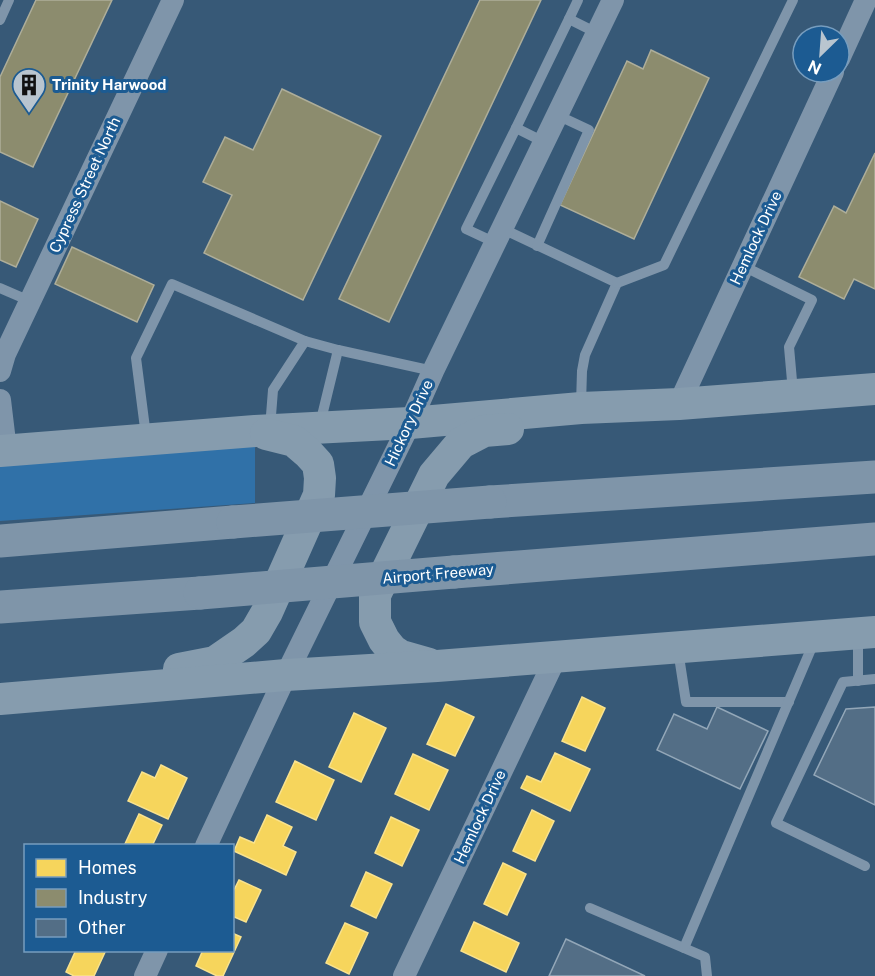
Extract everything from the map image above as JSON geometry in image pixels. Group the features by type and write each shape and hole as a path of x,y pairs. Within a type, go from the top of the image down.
{"highway":[{"path":"0,541 490,502 875,477"},
{"name":"Airport Freeway","path":"0,607 875,539"}],"main road":[{"path":"3,450 262,431 410,423 581,408 679,404 875,388"},
{"path":"437,666 401,656 392,650 375,622 375,595 434,475 461,443 484,431 562,424 581,408"},
{"path":"40,696 215,662 256,631 267,612 319,495 320,478 318,464 294,441 262,431"},
{"path":"0,699 286,675 437,666 867,632"}],"street":[{"name":"Cypress Street North","path":"0,371 5,354 173,0"},
{"name":"Hickory Drive","path":"207,844 286,675 410,423 612,0"},
{"path":"851,33 866,0"},
{"name":"Hemlock Drive","path":"679,404 827,84"},
{"path":"0,400 3,450"},
{"name":"Hemlock Drive","path":"404,976 556,657"},
{"path":"145,976 157,952"}],"lane":[{"path":"0,20 9,0"},
{"path":"578,0 466,229 537,246 616,283 664,265 793,0"},
{"path":"569,19 597,33"},
{"path":"537,246 589,130 557,115"},
{"path":"516,128 544,142"},
{"path":"743,266 812,300 789,347 793,395"},
{"path":"581,408 585,355 616,283"},
{"path":"147,439 136,358 172,284 305,341 433,372"},
{"path":"0,288 30,301"},
{"path":"262,431 273,390 305,341"},
{"path":"319,428 338,350"},
{"path":"858,681 867,632"},
{"path":"684,948 817,636"},
{"path":"678,647 686,702 789,702"},
{"path":"865,866 776,824 843,681 875,680"},
{"path":"590,908 705,957 707,976"}],"shaded area":[{"path":"255,442 255,503 0,521 0,461"}],"building: Homes":[{"path":"582,697 605,708 585,751 562,741"},
{"path":"446,704 474,717 455,756 427,744"},
{"path":"354,713 386,728 361,782 329,767"},
{"path":"555,753 590,769 570,811 521,788 527,776 541,782"},
{"path":"413,754 448,770 429,810 395,794"},
{"path":"295,761 334,780 316,820 276,802"},
{"path":"161,765 187,778 168,819 128,801 142,772 155,778"},
{"path":"532,810 554,821 535,861 513,851"},
{"path":"139,814 162,825 153,844 125,844"},
{"path":"267,815 292,827 283,846 296,852 286,875 234,851 240,837 254,843"},
{"path":"391,817 419,830 402,866 375,853"},
{"path":"503,863 526,874 507,915 484,904"},
{"path":"366,872 392,884 376,918 351,906"},
{"path":"239,880 261,890 246,922 234,917 234,890"},
{"path":"474,922 519,943 506,972 461,951"},
{"path":"345,923 368,933 349,974 326,963"},
{"path":"234,934 241,937 223,976 217,976 196,966 202,952 234,952"},
{"path":"75,952 105,952 94,976 74,976 66,972"}],"building: Industry":[{"name":"Trinity Harwood","path":"36,0 112,0 33,167 0,152 0,77"},
{"path":"480,0 541,0 389,322 339,299"},
{"path":"651,50 709,78 634,239 560,205 627,61 643,69"},
{"path":"282,89 381,136 303,300 204,253 232,195 203,182 225,137 253,150"},
{"path":"875,153 875,289 854,279 844,299 799,277 834,206 846,213"},
{"path":"0,201 38,219 16,267 0,260"},
{"path":"72,247 154,285 137,322 55,284"}],"building: Other":[{"path":"717,707 768,731 740,789 657,750 674,714 707,729"},
{"path":"875,707 875,805 814,775 846,709"},
{"path":"566,939 645,976 549,976"}],"place":[{"name":"Trinity Harwood","path":"29,114"}]}
